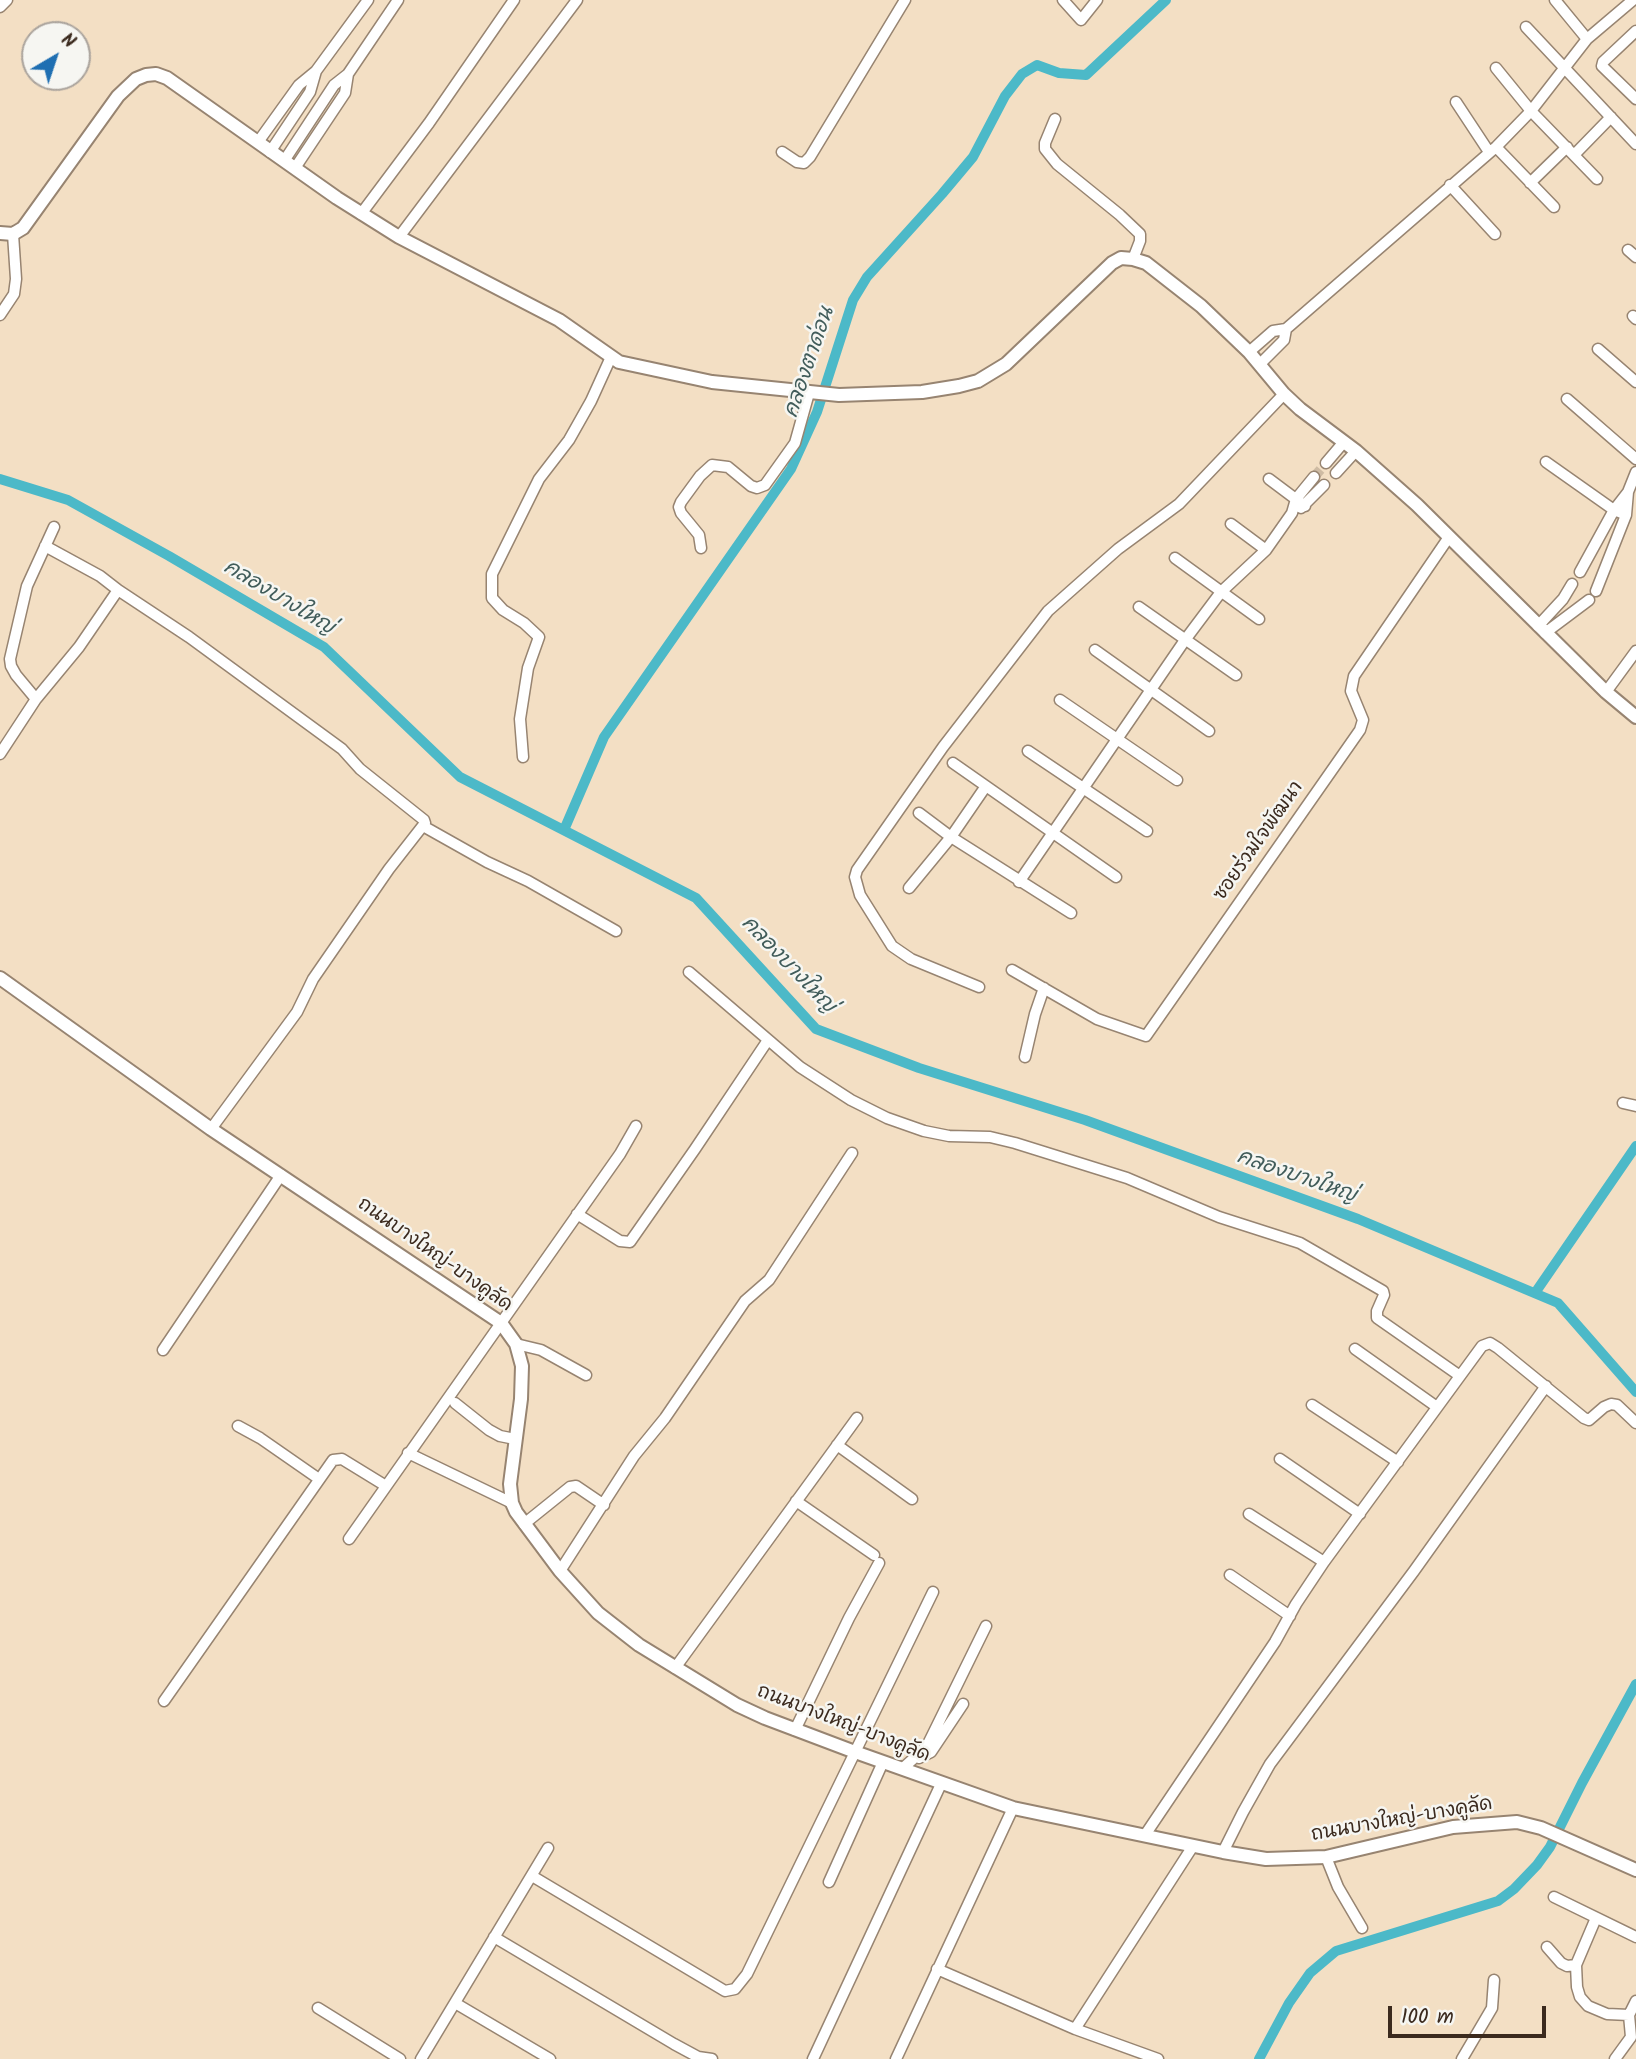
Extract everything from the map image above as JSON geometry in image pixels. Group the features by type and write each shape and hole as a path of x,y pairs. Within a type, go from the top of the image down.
{"street":[{"path":"0,7 7,0"},
{"path":"258,142 299,85 316,71 368,0"},
{"path":"284,161 334,85 348,74 397,0"},
{"path":"361,214 429,123 514,0"},
{"path":"399,237 577,0"},
{"path":"782,152 797,163 804,163 810,157 905,0"},
{"path":"1063,0 1081,20 1097,0"},
{"path":"1555,0 1587,39"},
{"path":"1250,352 1273,331 1286,329 1492,150 1531,111 1587,39 1626,2"},
{"path":"1526,27 1636,144"},
{"path":"1636,31 1602,66 1636,99"},
{"path":"1496,68 1531,111 1597,179"},
{"path":"270,152 310,92 316,71"},
{"path":"0,315 14,295 16,279 6,233 23,228 29,222 128,85 146,75 156,74 167,78 361,214 399,237 551,315 611,358 629,366 700,380 839,395 922,392 978,380 993,373 1018,354 1112,263 1121,258 1133,258 1146,263 1201,306 1250,352 1284,394 1417,505 1541,630 1636,717"},
{"path":"295,168 345,93 348,74"},
{"path":"1456,102 1492,150 1553,207"},
{"path":"1530,183 1611,117"},
{"path":"1055,119 1045,149 1057,164 1140,234 1133,258"},
{"path":"1450,185 1495,234"},
{"path":"1260,364 1284,340 1286,329"},
{"path":"1598,349 1636,382"},
{"path":"523,757 520,719 528,668 539,637 524,623 503,610 492,598 492,574 539,479 569,440 611,358"},
{"path":"701,548 699,535 678,507 681,502 700,476 712,465 729,467 751,486 757,488 765,485 795,443 812,393"},
{"path":"979,987 911,959 892,946 860,895 855,877 857,870 943,747 1048,611 1118,550 1179,504 1284,394"},
{"path":"1567,399 1636,459"},
{"path":"1326,463 1343,443"},
{"path":"1336,472 1356,452"},
{"path":"1546,462 1626,516"},
{"path":"1596,591 1626,516 1636,472"},
{"path":"1019,882 1185,640 1221,592 1266,550 1301,502 1314,477"},
{"path":"1269,479 1301,502"},
{"path":"1301,502 1324,485"},
{"path":"1580,572 1614,510 1631,488"},
{"path":"1231,524 1266,550"},
{"path":"36,699 16,675 10,659 27,586 54,527"},
{"name":"ซอยร่วมใจพัฒนา","path":"1012,970 1097,1019 1146,1036 1360,730 1363,720 1351,691 1354,676 1449,537"},
{"path":"46,546 100,576 189,637 342,749 360,769 424,820 423,827 389,869 313,979 297,1012 211,1129"},
{"path":"1175,558 1259,619"},
{"path":"1541,630 1572,584"},
{"path":"0,754 36,699 79,647 118,590"},
{"path":"1541,630 1589,600"},
{"path":"1139,607 1236,675"},
{"path":"1094,650 1209,731"},
{"path":"1606,692 1636,651"},
{"path":"1060,700 1177,780"},
{"path":"1028,751 1147,831"},
{"path":"953,763 1116,877"},
{"path":"909,888 951,837 986,786"},
{"path":"919,813 1019,882 1071,913"},
{"path":"423,827 528,881 616,932"},
{"path":"689,972 800,1067 851,1100 887,1118 924,1131 949,1136 990,1137 1015,1143 1127,1178 1219,1217 1300,1243 1383,1291 1377,1318 1460,1376"},
{"name":"ถนนบางใหญ่-บางคูลัด","path":"0,978 211,1129 501,1323 516,1344 523,1378 510,1484 512,1503 524,1524 560,1571 607,1620 639,1645 737,1704 795,1730 1013,1808 1223,1852 1266,1859 1326,1857 1453,1827 1517,1822 1541,1828 1636,1870"},
{"path":"1025,1058 1044,988"},
{"path":"578,1214 620,1241 630,1242 768,1040"},
{"path":"1623,1103 1636,1105"},
{"path":"349,1539 633,1136 636,1126"},
{"path":"560,1571 634,1455 665,1418 745,1301 769,1280 852,1153"},
{"path":"163,1350 281,1175"},
{"path":"1145,1835 1275,1642 1324,1562 1482,1346 1490,1343 1589,1420 1611,1404 1617,1405 1636,1423"},
{"path":"516,1344 541,1350 586,1375"},
{"path":"1355,1349 1437,1407"},
{"path":"1223,1852 1270,1763 1414,1571 1546,1386"},
{"path":"455,1403 489,1430 515,1439"},
{"path":"1312,1405 1398,1462"},
{"path":"675,1668 857,1418"},
{"path":"238,1426 267,1442 319,1479"},
{"path":"837,1445 912,1499"},
{"path":"408,1453 512,1503"},
{"path":"164,1701 333,1460 337,1458 386,1486"},
{"path":"1280,1459 1360,1514"},
{"path":"524,1524 576,1486 604,1505"},
{"path":"795,1730 876,1559 796,1501"},
{"path":"1250,1514 1324,1562"},
{"path":"1230,1575 1290,1616"},
{"path":"532,1876 701,1977 730,1992 740,1985 933,1592"},
{"path":"902,1769 929,1742 986,1626"},
{"path":"915,1758 924,1757 931,1752 963,1704"},
{"path":"828,1882 883,1762"},
{"path":"813,2059 941,1784"},
{"path":"896,2059 1013,1808"},
{"path":"1075,2029 1193,1846"},
{"path":"421,2059 548,1848"},
{"path":"1326,1857 1338,1887 1362,1928"},
{"path":"1554,1897 1636,1937"},
{"path":"1596,1918 1576,1965 1580,1997 1588,2006 1607,2014 1629,2015"},
{"path":"494,1937 674,2044 698,2057 712,2059"},
{"path":"1547,1947 1560,1963 1567,1966 1576,1965"},
{"path":"937,1969 1075,2029 1158,2059"},
{"path":"1462,2059 1492,2008 1494,1980"},
{"path":"1615,2059 1631,2037 1629,2015 1636,2001"},
{"path":"455,2003 550,2059"},
{"path":"318,2008 400,2059"}],"waterway":[{"name":"คลองตาด่อน","path":"564,830 604,737 791,469 817,412 853,300 867,277 973,157 1005,96 1022,74 1037,65 1059,73 1086,75 1166,0"},
{"name":"คลองบางใหญ่","path":"0,479 68,500 324,647 460,777 696,898 816,1029 919,1068 1085,1120 1358,1219 1558,1303 1636,1392"},
{"path":"1535,1293 1636,1146"},
{"path":"1259,2059 1289,2003 1310,1973 1336,1951 1498,1901 1514,1889 1550,1847 1636,1684"}],"tunnel":[{"path":"1314,477 1326,463"}]}
